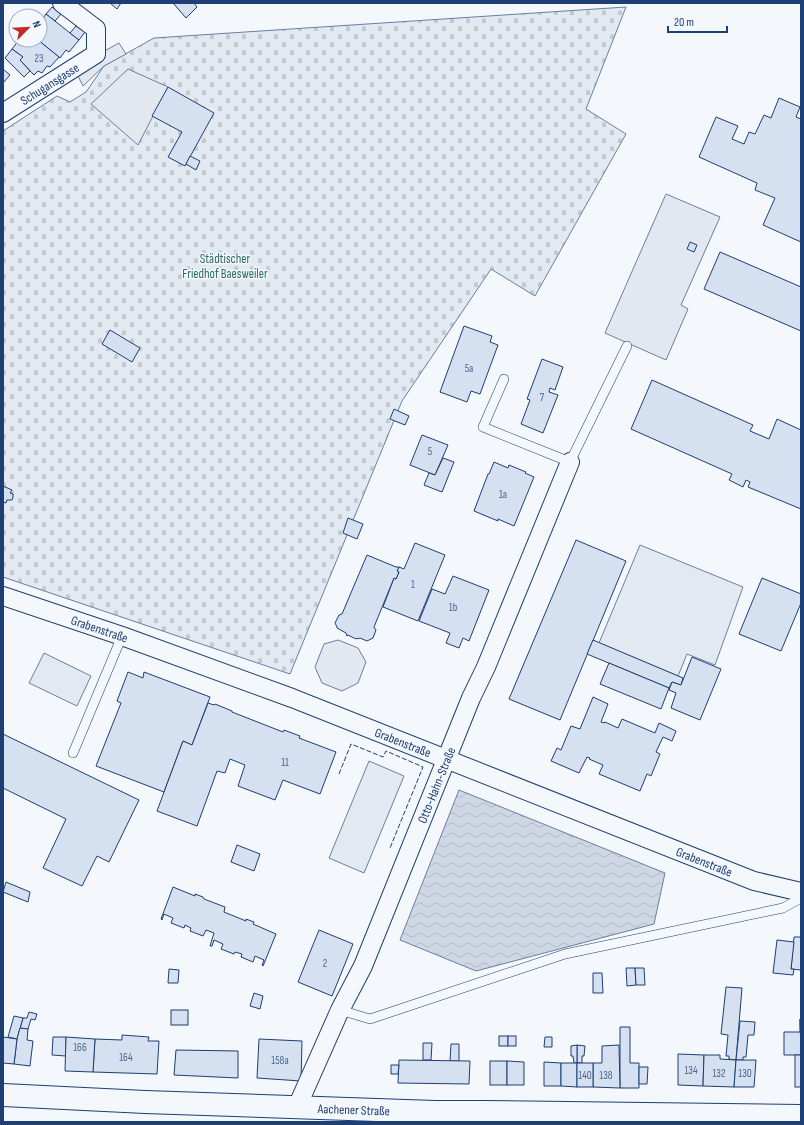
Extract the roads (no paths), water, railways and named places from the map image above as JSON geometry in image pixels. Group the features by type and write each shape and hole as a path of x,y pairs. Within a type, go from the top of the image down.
{"main road":[{"name":"Aachener Straße","path":"3,1095 145,1102 435,1112 801,1116"}],"street":[{"name":"Schugansgasse","path":"3,113 96,54 96,29 62,3"},
{"name":"Otto-Hahn-Straße","path":"297,1107 340,1010 363,966 471,698 486,667 570,462"},
{"name":"Grabenstraße","path":"3,596 122,636 292,698 754,881 801,892"}],"lane":[{"path":"504,379 483,427 570,462 627,346"},
{"path":"73,753 122,636"},
{"path":"340,1010 370,1019 566,954 783,908 801,898"}],"water":[{"path":"459,790 665,873 654,924 476,971 400,940"}],"park label":[{"name":"Städtischer Friedhof Baesweiler","path":"225,266"}]}
